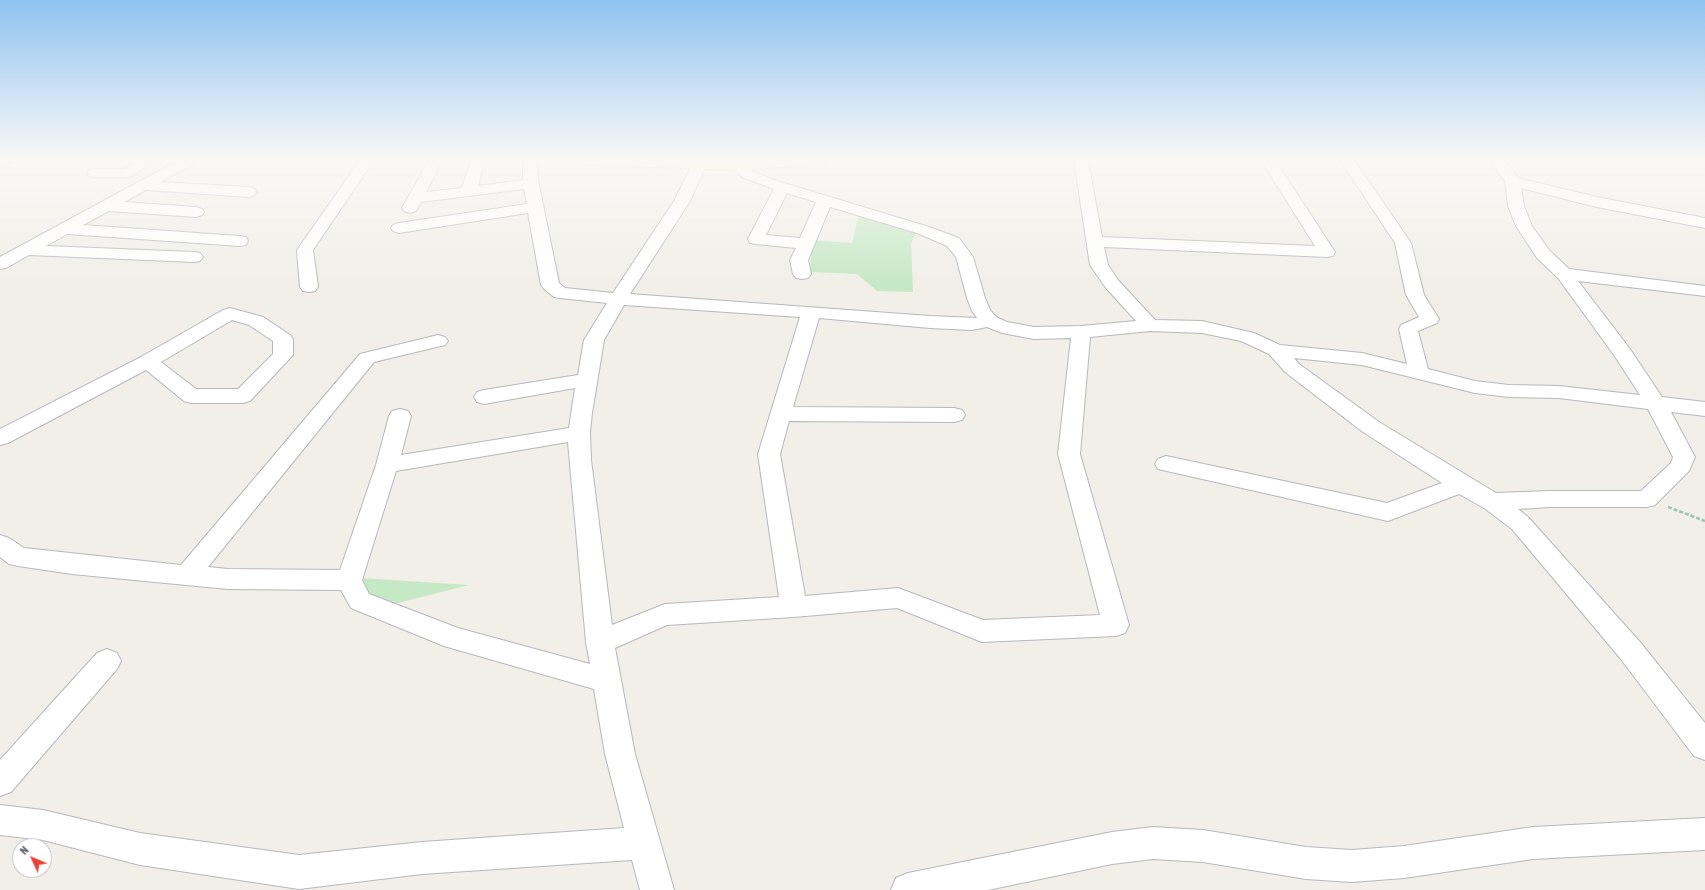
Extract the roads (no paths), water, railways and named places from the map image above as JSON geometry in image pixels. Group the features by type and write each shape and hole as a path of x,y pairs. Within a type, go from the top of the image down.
{"street":[{"path":"0,264 116,202"},
{"path":"309,287 305,250 338,202"},
{"path":"413,202 397,231 535,207"},
{"path":"534,202 550,285 560,293 663,303 811,312 930,322 972,324 989,321"},
{"path":"657,890 620,754 600,642 580,460 579,433 594,340 618,299 682,202"},
{"path":"775,202 756,239 806,244"},
{"path":"802,274 799,260 825,202"},
{"path":"827,202 923,230 953,242 964,257 981,311 989,321 1002,327 1034,333 1081,332 1150,325 1202,327 1247,337 1276,350 1362,359 1475,387 1509,391 1559,392 1705,409"},
{"path":"1088,202 1099,265 1112,284 1150,325"},
{"path":"1094,242 1327,252 1295,202"},
{"path":"1375,202 1403,243 1415,295 1430,319 1408,329 1419,372"},
{"path":"1492,502 1550,499 1647,499 1681,466 1684,457 1656,404 1623,353 1564,274 1543,254 1524,226 1515,202"},
{"path":"1595,202 1705,223"},
{"path":"107,206 196,212"},
{"path":"65,229 240,241"},
{"path":"0,251 25,250 194,257"},
{"path":"1564,274 1705,290"},
{"path":"794,607 769,454 811,312"},
{"path":"0,438 148,361 230,314 256,321 283,339 283,355 242,396 191,396 148,361"},
{"path":"600,642 665,615 794,607 898,598 982,631 1116,625 1069,454 1081,332"},
{"path":"187,575 367,358 438,342"},
{"path":"1276,350 1292,368 1371,427 1492,502 1520,523 1630,650 1705,746"},
{"path":"484,397 587,380"},
{"path":"781,414 954,415"},
{"path":"400,416 387,465 349,580 360,601 454,638 607,681"},
{"path":"387,465 579,433"},
{"path":"1166,464 1388,512 1461,484"},
{"path":"0,544 18,557 72,564 228,579 349,580"},
{"path":"0,782 107,661"},
{"path":"0,820 43,824 140,849 299,872 422,858 644,843"},
{"path":"908,890 1112,848 1153,843 1202,846 1306,863 1352,866 1404,862 1533,843 1705,834"}]}
